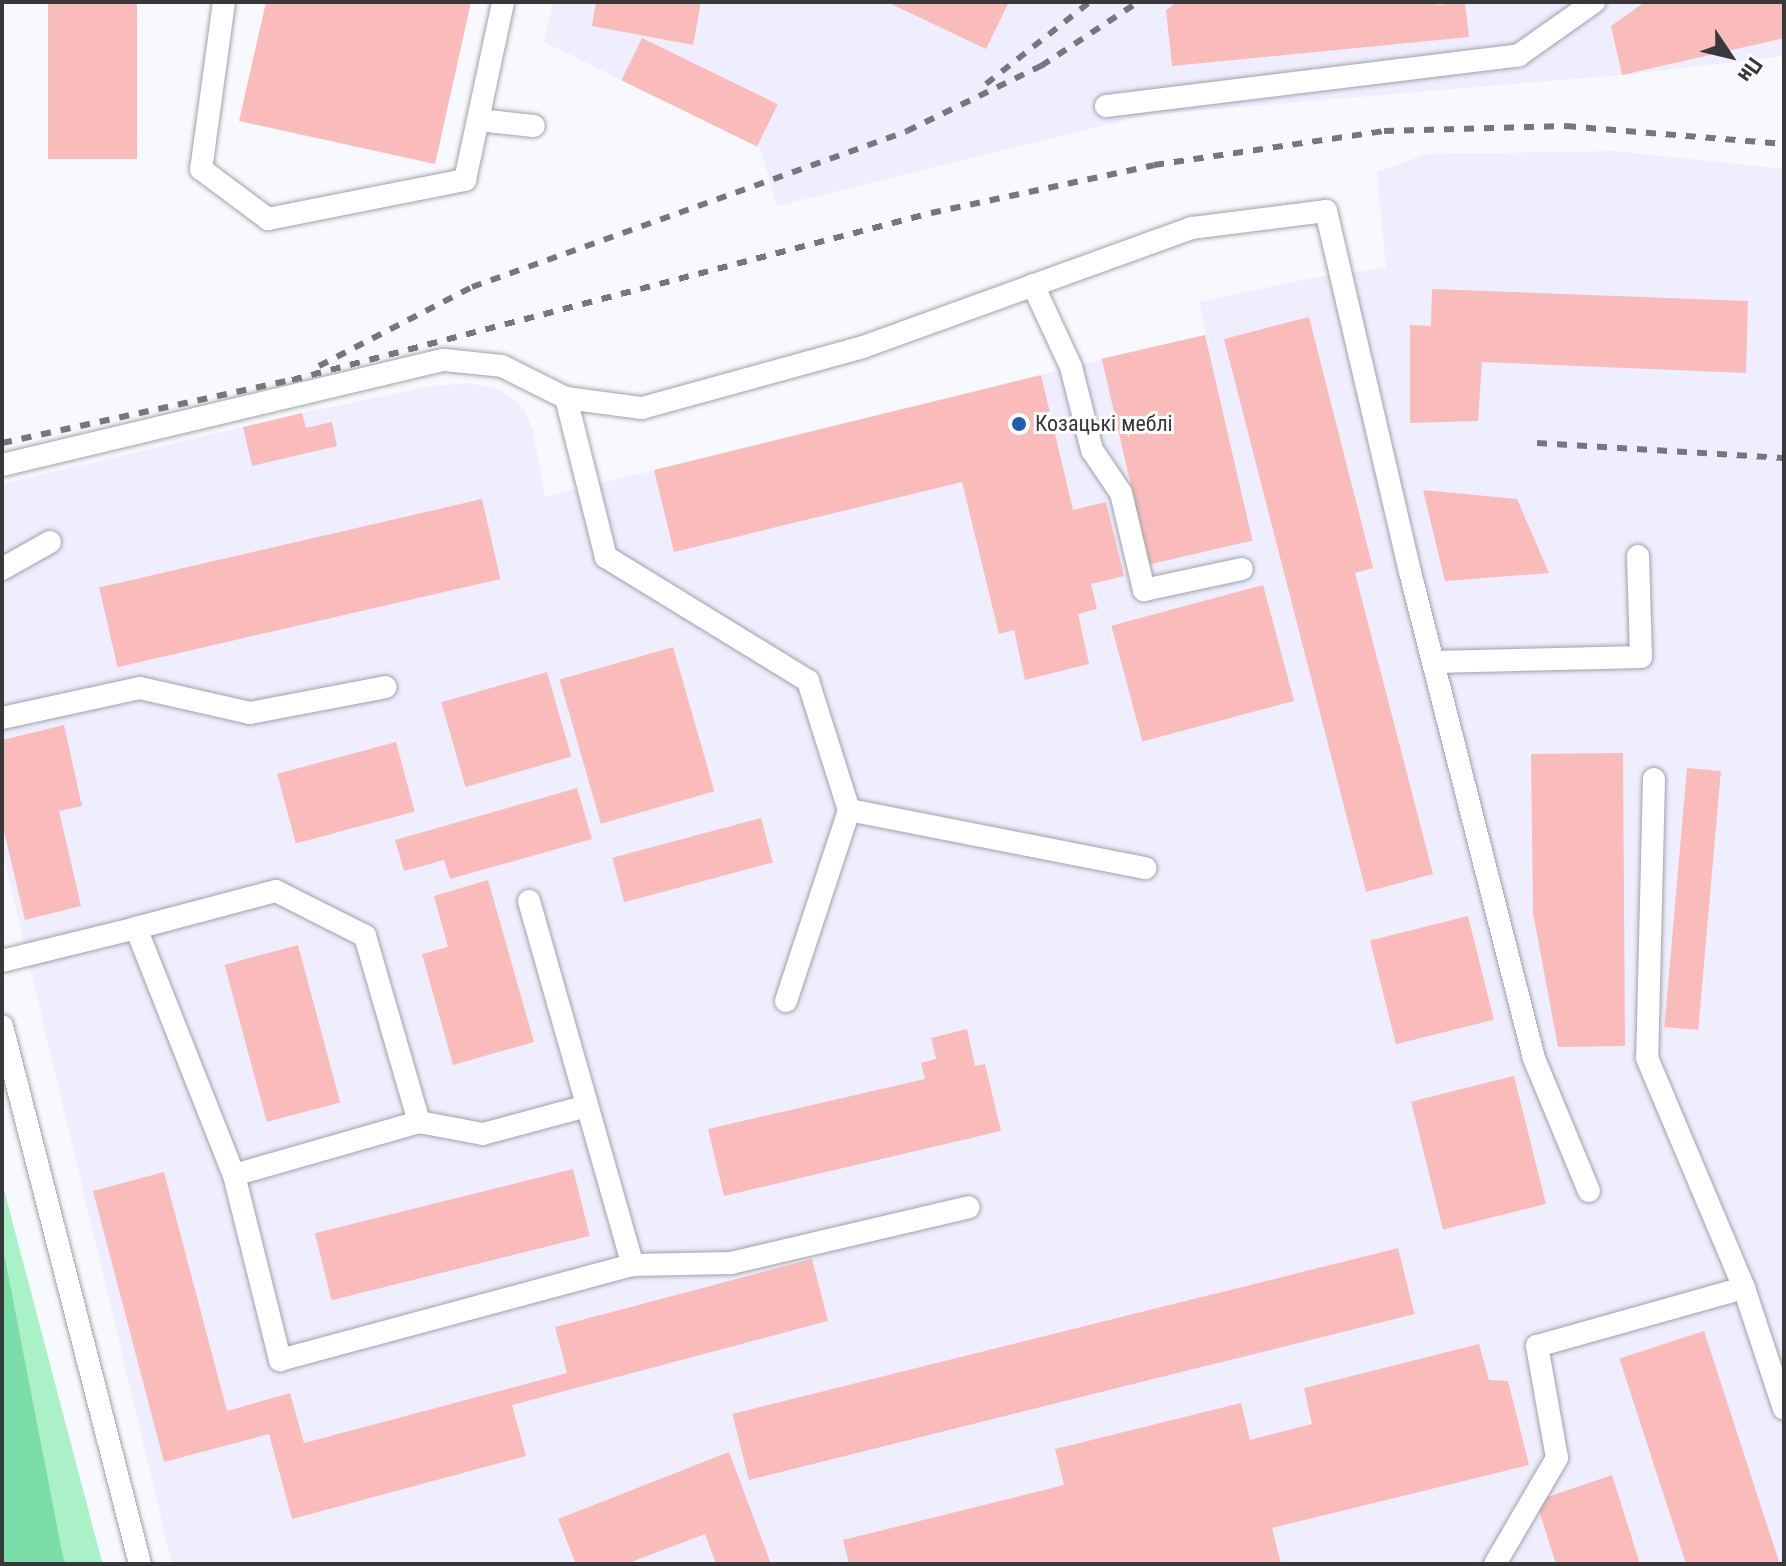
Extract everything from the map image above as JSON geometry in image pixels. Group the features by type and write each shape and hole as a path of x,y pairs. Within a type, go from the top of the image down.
{"lane":[{"path":"224,2 201,169 268,219 465,180 503,2"},
{"path":"1106,106 1519,55 1594,2"},
{"path":"478,120 534,126"},
{"path":"2,465 444,360 502,366 566,398 642,408 863,347 1192,228 1326,211 1434,662 1533,1056 1589,1191"},
{"path":"1033,285 1071,367 1092,450 1121,493 1144,590 1242,569"},
{"path":"566,398 606,557 808,681 849,810 786,1001"},
{"path":"2,569 50,542"},
{"path":"1434,662 1641,657 1638,556"},
{"path":"2,718 140,688 250,713 386,687"},
{"path":"1654,779 1647,1058 1744,1288 1784,1409"},
{"path":"849,810 1145,868"},
{"path":"2,961 276,891 365,936 419,1122"},
{"path":"529,901 633,1265"},
{"path":"136,928 234,1175 280,1360 633,1265 731,1263 969,1207"},
{"path":"2,1026 140,1564"},
{"path":"234,1175 419,1122 483,1134 587,1106"},
{"path":"1495,1564 1557,1458 1537,1346 1744,1288"}],"shaded area":[{"path":"553,2 1784,2 1784,56 1622,75 1146,115 777,206 760,148 544,42"},
{"path":"1615,151 1784,169 1784,1564 172,1564 2,850 2,484 302,413 433,386 470,383 500,390 524,409 533,431 545,497 1207,334 1199,302 1312,278 1386,268 1377,172 1427,154"}],"green space":[{"path":"2,1182 101,1558 103,1564 2,1564"},
{"path":"2,1243 63,1557 66,1564 2,1564"}],"building":[{"path":"48,2 137,2 137,159 48,159"},
{"path":"266,2 471,2 435,164 239,121"},
{"path":"596,2 701,2 693,45 592,26"},
{"path":"887,2 1009,2 986,49"},
{"path":"1177,2 1436,2 1437,5 1465,2 1469,37 1172,66 1166,10"},
{"path":"1645,2 1784,2 1784,38 1622,75 1611,26"},
{"path":"642,38 778,104 757,146 621,80"},
{"path":"1432,289 1748,301 1746,373 1482,362 1478,421 1410,423 1410,325 1431,326"},
{"path":"1309,317 1373,568 1355,573 1433,874 1366,892 1224,339"},
{"path":"1205,335 1252,541 1149,564 1102,359"},
{"path":"1041,375 1073,510 1106,502 1124,576 1091,584 1097,609 1078,614 1089,664 1025,680 1014,630 999,634 962,482 674,552 654,470"},
{"path":"302,413 306,428 332,422 337,446 252,466 243,427"},
{"path":"1423,490 1517,499 1549,573 1445,581"},
{"path":"482,499 500,579 118,667 99,587"},
{"path":"1263,585 1294,701 1142,742 1111,626"},
{"path":"673,647 714,791 601,824 560,680"},
{"path":"547,672 571,757 466,787 441,702"},
{"path":"64,725 82,806 59,811 81,906 25,920 2,823 2,740"},
{"path":"396,742 415,812 296,843 277,774"},
{"path":"1623,753 1625,1046 1558,1047 1533,913 1531,754"},
{"path":"1687,768 1721,771 1698,1030 1664,1027"},
{"path":"577,788 592,839 450,879 444,860 404,871 395,840"},
{"path":"761,818 773,862 624,902 612,858"},
{"path":"488,880 534,1042 453,1065 422,954 448,947 434,896"},
{"path":"1468,916 1494,1020 1396,1044 1370,940"},
{"path":"298,945 340,1102 267,1122 225,965"},
{"path":"967,1029 975,1066 985,1064 1001,1131 724,1196 708,1129 925,1079 921,1063 936,1059 931,1038"},
{"path":"1514,1076 1546,1204 1443,1230 1411,1102"},
{"path":"573,1169 590,1236 332,1300 315,1233"},
{"path":"164,1172 227,1411 290,1393 304,1443 567,1373 555,1327 812,1259 828,1321 512,1405 526,1456 292,1519 269,1434 164,1462 93,1191"},
{"path":"1398,1248 1414,1314 749,1480 732,1414"},
{"path":"1704,1331 1780,1564 1686,1564 1619,1359"},
{"path":"1479,1344 1489,1380 1508,1381 1529,1465 1272,1528 1281,1564 849,1564 843,1540 1064,1485 1055,1449 1241,1403 1250,1440 1312,1424 1304,1388"},
{"path":"729,1452 771,1564 716,1564 705,1534 626,1564 576,1564 558,1519"},
{"path":"1612,1475 1640,1564 1556,1564 1536,1501"}],"railway":[{"path":"986,84 1090,2"},
{"path":"319,366 472,287 907,131 1041,66 1138,2"},
{"path":"2,443 292,380 931,213 1154,165 1384,131 1566,126 1784,144"},
{"path":"1537,443 1784,458"}],"place":[{"name":"Козацькі меблі","path":"1019,424"}]}
